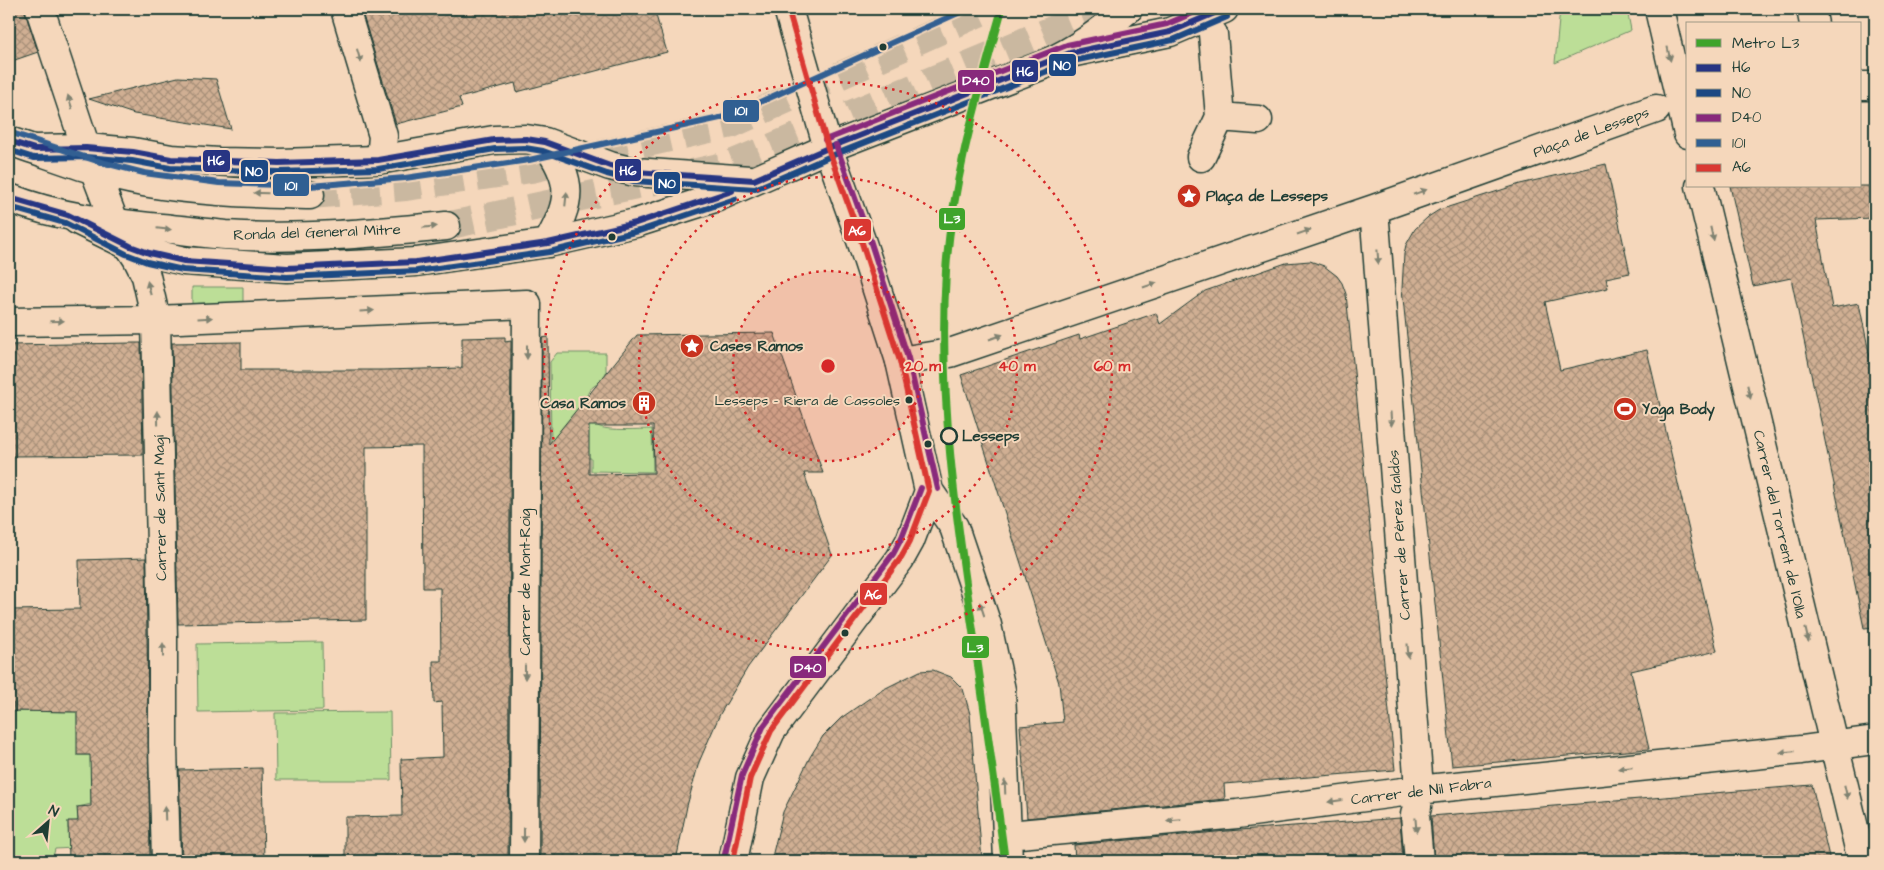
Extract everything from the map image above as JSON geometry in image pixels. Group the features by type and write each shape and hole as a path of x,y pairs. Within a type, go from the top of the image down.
{"street":[{"name":"Carrer de Sant Magí","path":"40,9 90,159 115,224 130,246 146,276 156,320 166,861"},
{"path":"346,9 383,136 378,160"},
{"path":"788,9 828,148 862,243 900,361 929,491 954,526 988,625 1001,690 1008,848"},
{"path":"828,148 1070,53 1100,33 1128,9"},
{"path":"1070,53 1170,32 1224,9"},
{"path":"1659,9 1674,102 1686,129"},
{"path":"1811,9 1814,22"},
{"path":"1201,157 1220,117 1213,34"},
{"path":"1862,86 1875,86"},
{"name":"Plaça de Lesseps","path":"900,361 950,353 1374,209 1674,102"},
{"path":"1220,117 1258,120"},
{"name":"Ronda del General Mitre","path":"90,159 133,152 171,159 219,162 279,163 378,160 494,140 526,139 546,142 610,166 634,172 754,180"},
{"name":"Ronda del General Mitre","path":"9,142 34,149 90,159 142,182 218,192 310,195"},
{"path":"546,142 556,156 564,174 567,189 565,210 548,244"},
{"name":"Ronda del General Mitre","path":"68,215 130,246 149,253 184,261 288,268 416,262 548,244 636,223 715,198 828,148"},
{"name":"Carrer del Torrent de l'Olla","path":"1700,188 1862,861"},
{"name":"Ronda del General Mitre","path":"9,198 68,215 115,224 227,235 287,236 372,233 446,226"},
{"name":"Carrer de Pérez Galdós","path":"1374,209 1418,790 1415,815 1419,861"},
{"name":"Carrer de Mont-Roig","path":"156,320 527,304 524,861"},
{"path":"9,322 156,320"},
{"path":"733,861 750,778 771,731 900,559 910,541 929,491"},
{"name":"Carrer de Nil Fabra","path":"1008,848 1237,814 1418,790 1801,750 1875,740"}],"green space":[{"path":"1560,9 1627,9 1631,30 1555,63"},
{"path":"192,287 243,287 243,308 192,309"},
{"path":"557,353 606,353 606,381 599,383 590,390 587,398 588,410 594,423 600,427 652,429 653,472 591,471 591,458 557,458 551,446 550,362"},
{"path":"322,642 323,710 198,712 197,644"},
{"path":"9,711 77,712 78,755 153,755 153,766 91,774 91,804 78,807 78,821 68,822 68,829 74,829 74,848 55,849 52,861 9,861"},
{"path":"390,712 391,780 276,780 275,713"}],"building":[{"path":"9,9 24,9 38,52 9,62"},
{"path":"361,9 654,9 667,52 517,92 515,83 459,98 462,107 396,124"},
{"path":"178,77 216,79 231,129 134,114 89,99"},
{"path":"1606,164 1630,273 1606,278 1608,288 1545,302 1560,370 1647,350 1717,651 1631,671 1649,749 1452,766 1402,289 1406,245 1415,229 1439,210 1520,184"},
{"path":"1862,186 1875,186 1875,218 1816,220 1832,308 1859,303 1875,382 1875,627 1864,628 1791,278 1753,286 1730,188 1862,188"},
{"path":"1310,261 1324,266 1337,276 1346,294 1395,770 1224,784 1225,799 1027,818 1020,726 1063,722 1059,683 961,375 1079,335 1080,339 1156,313 1160,324 1205,291 1286,263"},
{"path":"774,333 823,473 804,473 832,555 748,667 720,714 699,762 687,806 676,861 540,861 542,338 548,337 549,444 637,335","holes":["589,426 653,426 654,473 589,474"]},
{"path":"505,337 505,342 511,341 508,861 345,861 345,817 402,816 401,759 443,757 442,702 434,703 433,661 441,661 440,588 423,588 422,446 366,447 366,620 178,624 172,343 241,342 241,370 384,370 462,368 462,338"},
{"path":"141,343 143,455 9,456 9,345"},
{"path":"146,558 150,861 69,861 68,821 78,821 77,807 91,806 90,755 77,755 77,712 14,711 13,703 9,703 9,610 80,609 79,560"},
{"path":"933,670 951,677 963,689 970,714 982,861 771,861 783,812 810,757 823,736 841,718 880,691 920,671"},
{"path":"262,768 264,861 182,861 179,770"},
{"path":"1812,785 1830,861 1434,861 1431,816"},
{"path":"1400,818 1403,861 1075,861 1074,845"}],"tunnel":[{"path":"310,195 406,187 531,169 732,124 988,9"},
{"path":"446,226 729,165 1102,9"}],"metro line":[{"name":"L3","path":"1002,9 975,106 954,205 946,271 944,363 955,501 1005,861"}],"transit line":[{"name":"A6","path":"733,861 750,778 771,731 900,559 910,541 929,491 900,361 862,243 828,148 788,9"},
{"name":"101","path":"12,133 97,161 144,173 219,183 310,186 405,178 529,160 729,116 967,9"},
{"name":"D40","path":"825,140 1067,45 1167,24 1202,9"},
{"name":"H6","path":"9,141 35,149 86,148 133,152 171,159 279,163 378,160 494,140 526,139 545,142 610,166 635,172 754,180 828,148 1070,53 1170,32 1224,9"},
{"name":"N0","path":"9,150 34,158 86,157 132,161 170,168 279,172 378,169 495,149 525,148 543,151 607,174 634,181 755,189 831,156 1073,61 1173,40 1227,17"},
{"name":"D40","path":"836,145 870,240 908,358 938,489"},
{"name":"H6","path":"9,198 68,215 130,246 149,253 184,261 287,268 416,262 548,243 636,223 732,191"},
{"name":"N0","path":"9,207 65,223 126,254 147,262 183,270 287,277 417,271 549,252 639,231 735,199"},
{"name":"D40","path":"724,859 742,775 763,727 893,554 902,537 921,488"}],"place":[{"name":"Plaça de Lesseps","path":"1189,196"},
{"name":"Cases Ramos","path":"692,346"},
{"name":"Lesseps - Riera de Cassoles","path":"909,400"},
{"name":"Casa Ramos","path":"644,403"},
{"name":"Yoga Body","path":"1625,409"},
{"name":"Lesseps","path":"949,436"}]}
